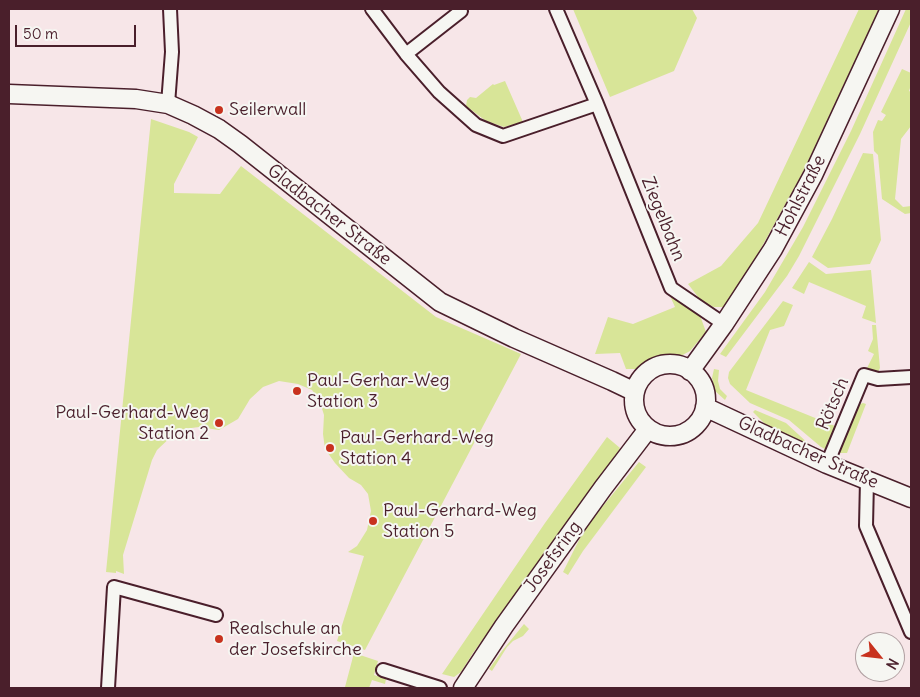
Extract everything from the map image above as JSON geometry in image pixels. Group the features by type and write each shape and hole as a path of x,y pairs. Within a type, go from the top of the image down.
{"main road":[{"name":"Hohlstraße","path":"690,371 724,324 773,249 808,183 890,9"},
{"name":"Gladbacher Straße","path":"9,94 136,99 168,104 194,115 219,129 440,302 514,338 612,380 635,392"},
{"path":"668,364 680,366 690,371 698,378 706,397 701,418 693,428 682,434 671,436 659,434 648,429 636,413 634,402 639,381 647,372 668,364"},
{"name":"Gladbacher Straße","path":"705,407 827,464 911,498"},
{"name":"Josefsring","path":"463,688 504,626 603,488 648,429"}],"street":[{"path":"168,104 172,52 170,9"},
{"path":"372,9 406,54 439,92 476,125 503,136 597,104"},
{"name":"Ziegelbahn","path":"556,9 597,104 671,288 724,324"},
{"path":"406,54 460,11"},
{"name":"Rötsch","path":"827,464 864,375 878,379 911,377"},
{"path":"867,480 866,526 911,632"},
{"path":"108,688 114,586 216,615"},
{"path":"383,670 440,688"}],"green space":[{"path":"573,9 692,9 697,18 674,71 610,97"},
{"path":"859,9 879,9 802,174 744,279 723,307 714,307 702,302 688,284 721,266 758,223"},
{"path":"906,9 911,9 911,22 860,134 799,256 787,276 726,357 720,354 765,292 803,227 851,131"},
{"path":"902,69 911,73 909,91 911,92 911,126 901,139 895,199 903,207 911,206 911,213 905,214 882,199 878,155 874,151 873,132 878,120 882,121 886,115 881,112"},
{"path":"505,81 523,122 504,127 486,121 466,106 467,100 470,97 476,98 493,84"},
{"path":"151,119 198,137 174,184 174,193 220,194 241,166 436,317 521,354 365,650 337,641 364,556 348,552 357,546 367,530 371,511 368,494 361,485 349,478 325,449 323,434 324,415 319,399 312,390 298,384 279,381 263,387 250,399 238,419 219,430 199,427 184,429 174,434 157,450 152,460 123,555 124,574 116,571 116,573 106,572"},
{"path":"863,153 873,154 881,240 870,264 828,268 812,257"},
{"path":"809,262 826,274 871,270 876,323 862,318 866,306 809,282 804,294 792,288"},
{"path":"675,294 698,310 706,332 690,351 677,358 663,359 637,369 626,369 620,353 595,354 608,317 633,324 675,307 670,296"},
{"path":"783,301 793,305 784,326 770,330 746,390 835,426 825,449 789,420 750,403 730,384 728,378 729,372"},
{"path":"872,325 876,325 880,368 877,374 873,374 867,368 874,354 868,351 873,339"},
{"path":"714,369 719,370 718,381 720,389 727,396 725,400 715,391 712,378"},
{"path":"866,404 847,453 838,453 858,405"},
{"path":"755,410 786,423 811,446 809,448 770,429 753,412"},
{"path":"607,437 620,448 609,467 461,672 454,677 442,674 545,523"},
{"path":"639,462 646,467 583,551 568,575 563,572 585,528"},
{"path":"524,624 529,629 523,636 513,641 507,647 492,671 489,669 502,651"},
{"path":"354,653 378,661 374,675 386,679 385,684 372,680 369,688 345,687"}],"place":[{"name":"Seilerwall","path":"219,110"},
{"name":"Paul-Gerhar-Weg Station 3","path":"297,391"},
{"name":"Paul-Gerhard-Weg Station 2","path":"219,423"},
{"name":"Paul-Gerhard-Weg Station 4","path":"330,448"},
{"name":"Paul-Gerhard-Weg Station 5","path":"373,521"},
{"name":"Realschule an der Josefskirche","path":"219,639"}]}
